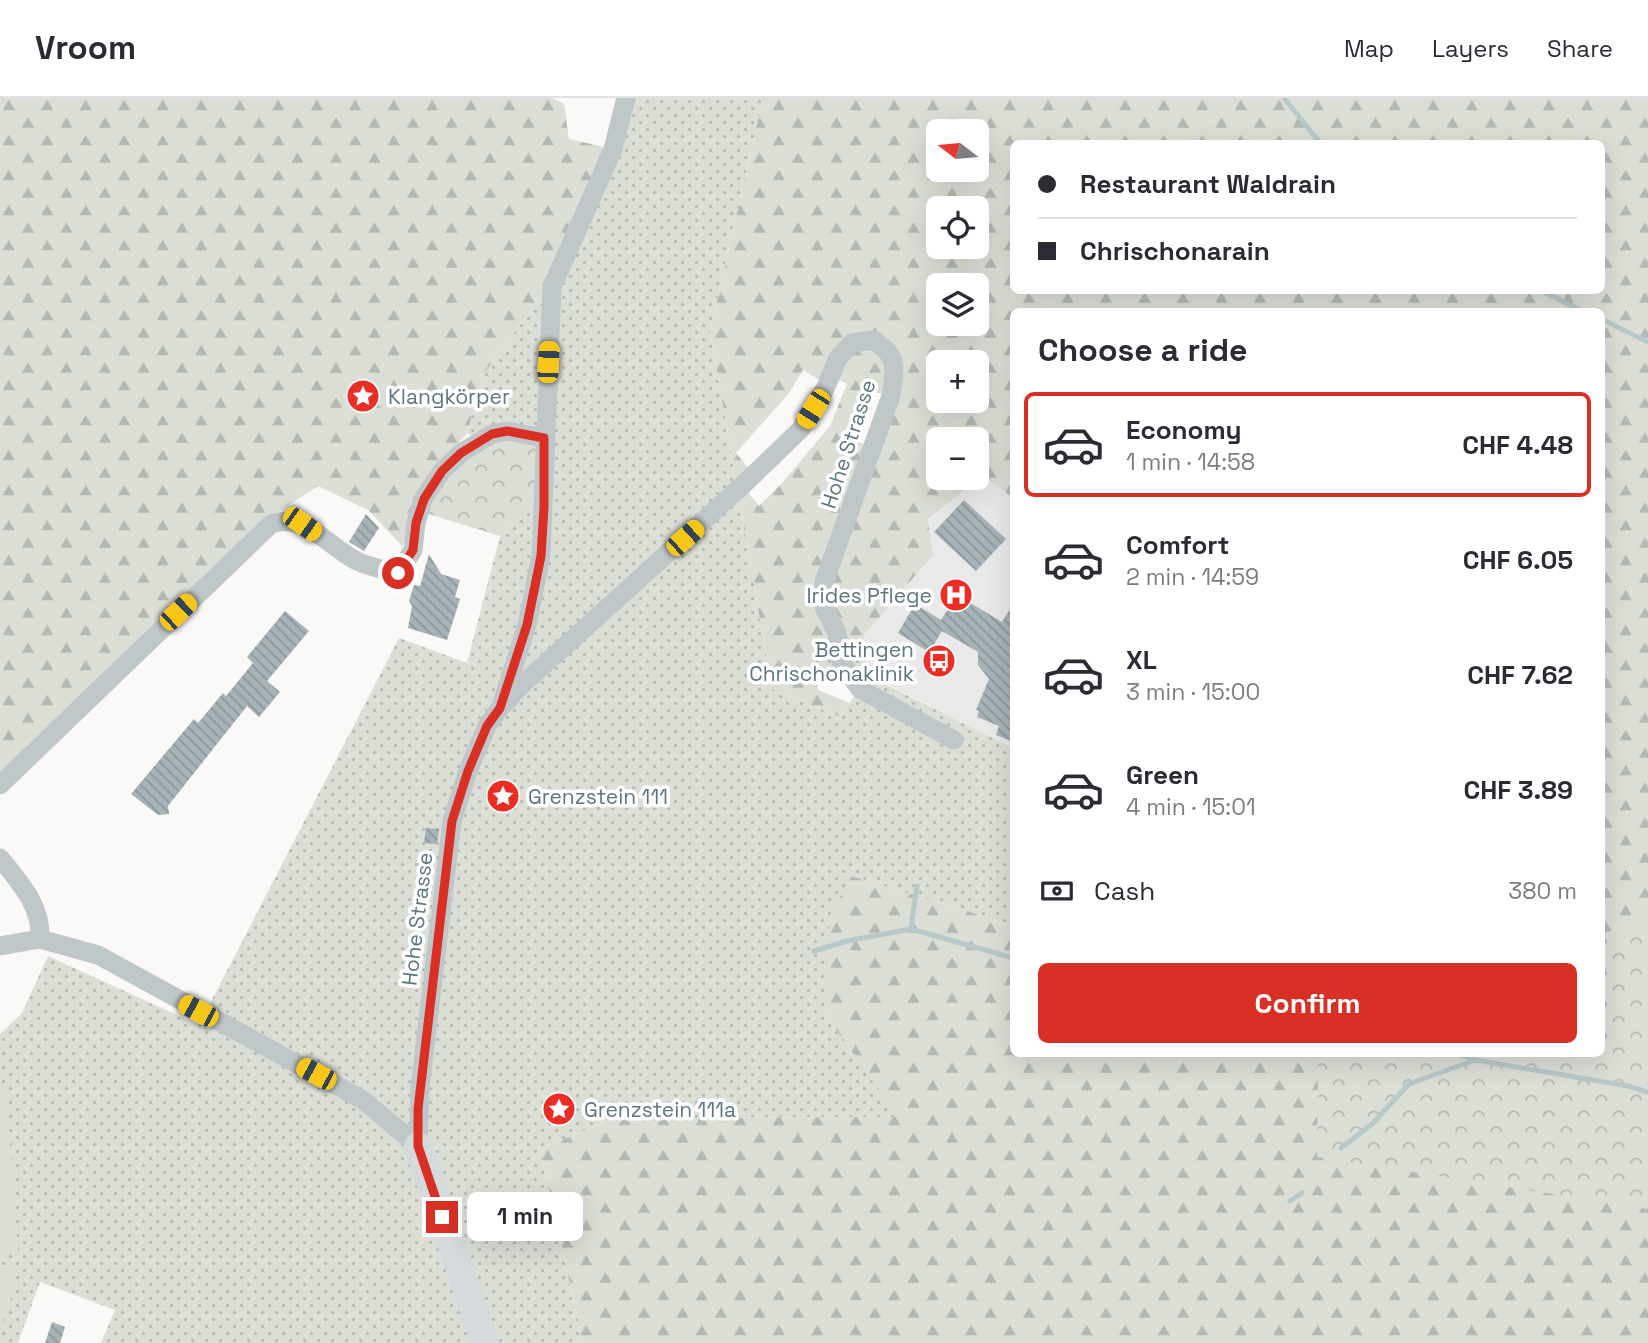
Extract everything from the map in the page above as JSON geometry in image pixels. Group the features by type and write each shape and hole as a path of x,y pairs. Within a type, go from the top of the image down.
{"street":[{"name":"Hohe Strasse","path":"500,708 527,625 541,556 552,286 613,149 625,98"},
{"name":"Hohe Strasse","path":"418,1146 420,1087 452,821 468,771 487,726 523,684 801,429 825,389 838,358 852,343 873,340 888,350 895,369 891,396 824,582 824,607 836,634 841,662 860,689 954,740"},
{"path":"0,785 271,524 290,521 302,524 357,561 398,573 413,550 416,523 424,499 442,471 461,453 476,442 499,433 520,433 544,438"},
{"path":"0,858 34,904 41,925 40,939"},
{"path":"0,946 40,939 98,955 363,1100 418,1146 485,1343"}],"shaded area":[{"name":"Irides Pflege","path":"989,479 1010,496 1010,746 869,675 863,636 933,555 928,520 967,490 989,490"}],"green space":[{"path":"0,98 551,98 564,104 569,139 613,149 546,289 483,375 467,433 427,482 411,510 403,547 368,510 318,486 266,520 0,774"},
{"path":"626,98 763,98 710,331 772,689 840,717 859,690 817,673 816,666 830,639 863,636 869,676 1010,746 1010,924 851,876 824,1012 899,1117 615,1118 540,1149 583,1343 101,1343 115,1310 40,1282 18,1343 0,1343 0,1034 22,1013 48,956 199,1025 399,638 467,663 500,536 537,505 486,443 467,433 483,375 546,289"},
{"path":"763,98 1648,98 1648,1343 583,1343 540,1149 615,1118 898,1117 824,1012 830,915 851,876 1010,924 1010,1057 1605,1057 1605,308 1010,308 1010,496 989,480 989,427 926,427 926,490 966,490 928,519 933,555 863,636 830,639 816,666 818,690 850,703 840,717 772,689 710,331","holes":["803,370 824,383 828,374 847,384 830,426 759,506 742,485 753,474 736,453 789,393","869,391 883,394 866,445 852,440"]},
{"path":"508,438 528,441 539,451 537,505 500,536 425,513 457,465 486,443"},
{"path":"1648,923 1648,1209 1317,1157 1318,1057 1605,1057 1605,932"},
{"path":"0,1084 6,1084 18,1252 0,1254"},
{"path":"19,1265 12,1295 0,1332 0,1266"}],"building":[{"path":"964,500 1006,539 976,571 934,532"},
{"path":"366,514 379,528 364,551 349,542"},
{"path":"429,554 441,574 460,580 455,597 460,599 447,640 408,628 412,606 409,601 414,585 420,586"},
{"path":"957,595 1002,622 1010,609 1010,741 996,735 999,726 977,717 979,711 976,710 989,679 978,665 978,652 942,631 929,652 898,633 915,604 941,620"},
{"path":"285,611 309,631 267,681 280,692 259,717 247,706 168,806 169,814 158,815 131,794 194,719 198,723 223,693 226,696 253,663 247,657"},
{"path":"426,828 439,829 437,844 424,843"},
{"path":"52,1322 65,1327 60,1343 45,1343"}],"waterway":[{"path":"1284,98 1318,140"},
{"path":"1548,294 1576,308"},
{"path":"1605,321 1648,342"},
{"path":"911,929 917,886"},
{"path":"814,951 847,941 911,929 1010,957"},
{"path":"1466,1057 1628,1086 1648,1092"},
{"path":"1341,1148 1372,1124 1409,1084 1475,1060"},
{"path":"1290,1201 1302,1193"}],"place":[{"name":"Klangkörper","path":"363,396"},
{"name":"Irides Pflege","path":"956,595"},
{"name":"Bettingen Chrischonaklinik","path":"939,661"},
{"name":"Grenzstein 111","path":"503,796"},
{"name":"Grenzstein 111a","path":"559,1109"}],"route":[{"path":"398,573 413,550 416,523 424,499 442,471 461,453 492,434 507,431 544,438 541,556 527,625 500,708 487,726 468,771 452,821 418,1109 418,1146 442,1217"}]}
